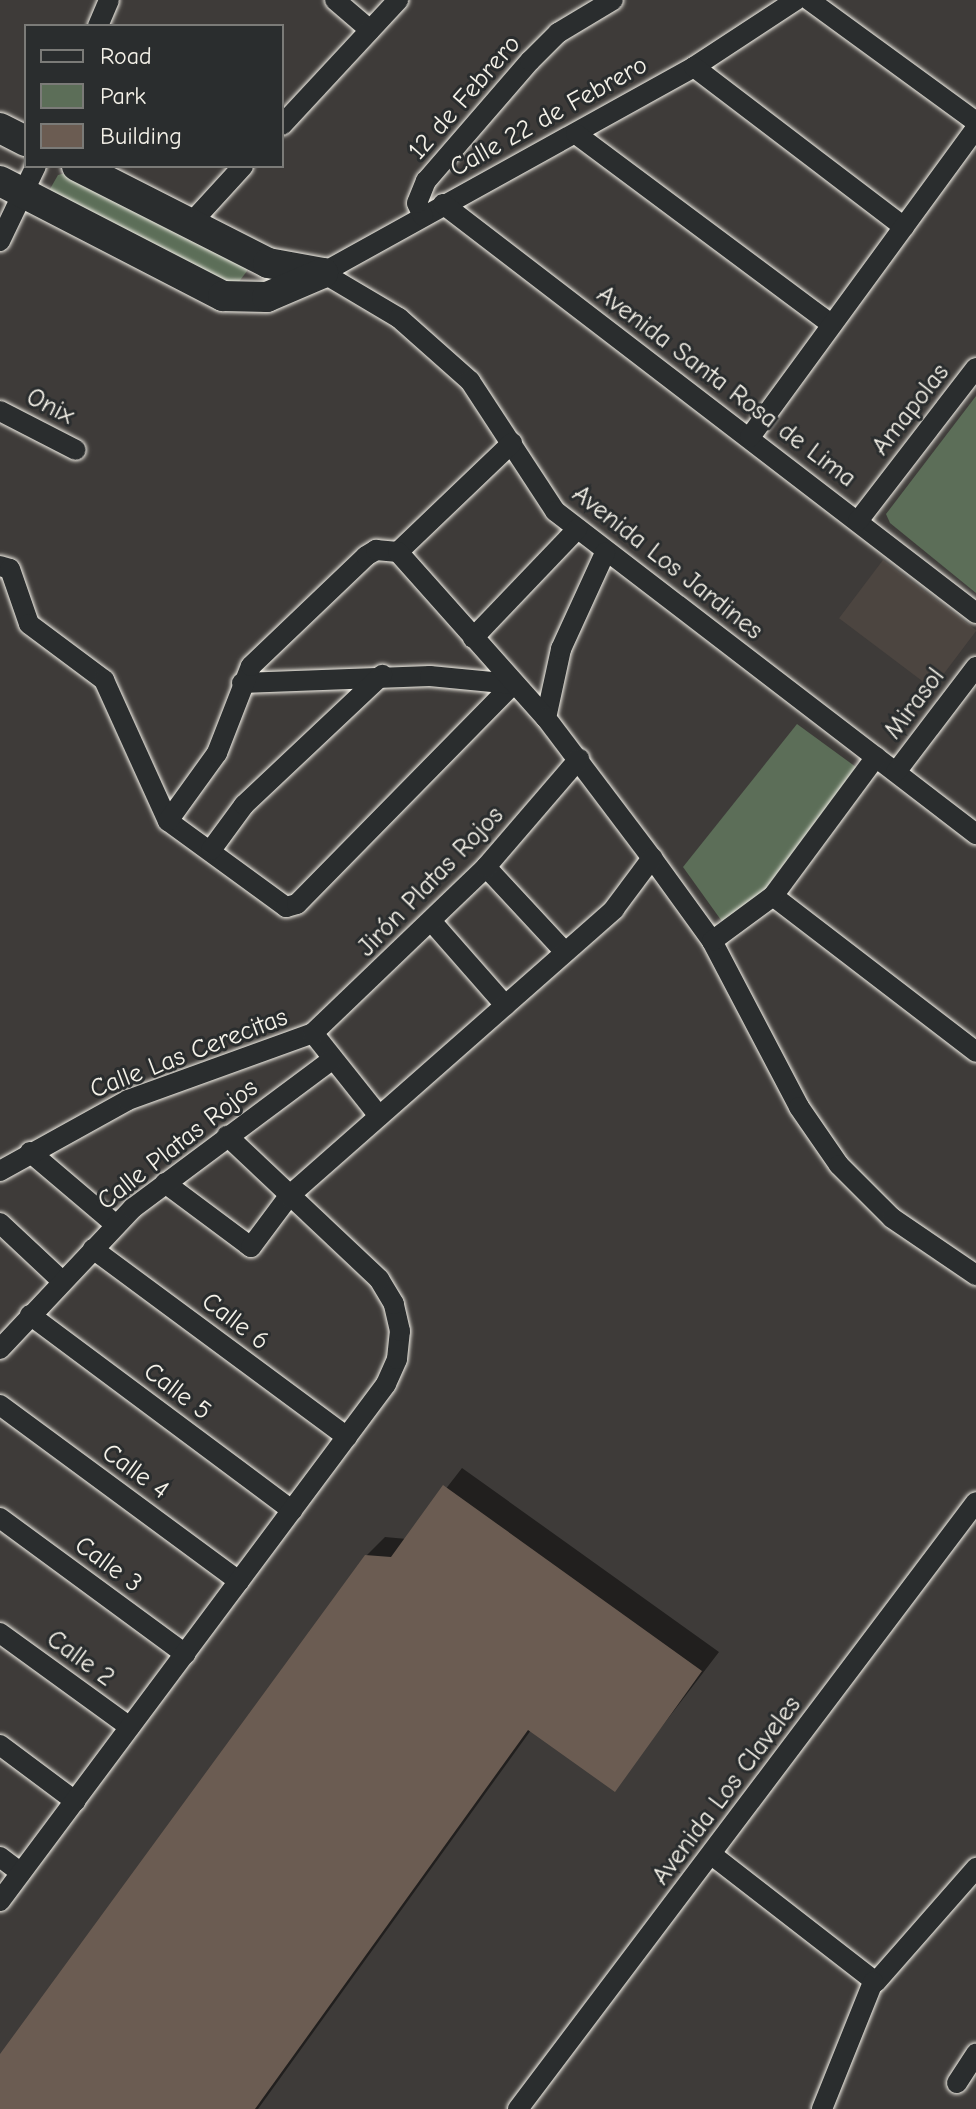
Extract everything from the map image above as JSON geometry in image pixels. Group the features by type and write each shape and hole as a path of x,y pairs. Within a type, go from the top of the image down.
{"street":[{"path":"99,24 109,0"},
{"path":"335,0 370,30"},
{"path":"284,123 398,0"},
{"name":"12 de Febrero","path":"423,216 417,203 426,181 530,61 558,33 613,0"},
{"name":"Calle 22 de Febrero","path":"323,273 694,67 796,0"},
{"path":"750,437 976,125 809,0"},
{"path":"694,67 904,227"},
{"path":"0,128 24,140"},
{"path":"576,134 832,325"},
{"path":"81,168 268,263 323,273"},
{"path":"191,223 241,168"},
{"path":"0,241 20,180 223,296 267,297 323,273"},
{"name":"Avenida Santa Rosa de Lima","path":"443,204 976,613"},
{"name":"Avenida Los Jardines","path":"323,273 440,350 486,401 555,511 605,553 976,834"},
{"name":"Amapolas","path":"858,521 976,368"},
{"name":"Onix","path":"0,411 76,450"},
{"path":"398,552 512,443"},
{"path":"473,638 577,529"},
{"path":"168,821 217,753 251,666 366,556 376,550 398,552 546,718 712,941 799,1107 839,1165 892,1218 976,1275"},
{"path":"546,718 561,649 605,553"},
{"path":"0,566 10,569 29,624 104,680 168,821 292,908 513,684"},
{"name":"Mirasol","path":"896,772 976,667"},
{"path":"242,683 382,675 513,684"},
{"path":"211,850 244,805 382,675"},
{"path":"712,941 773,896 876,757"},
{"name":"Jirón Platas Rojos","path":"313,1033 486,867 579,759"},
{"path":"165,1183 251,1247 289,1196 614,909 652,858"},
{"path":"486,867 565,952"},
{"path":"773,896 976,1052"},
{"path":"432,922 505,1005"},
{"path":"313,1033 330,1061 379,1116"},
{"name":"Calle Las Cerecitas","path":"0,1171 128,1100 313,1033"},
{"name":"Calle Platas Rojos","path":"0,1349 116,1225 165,1183 330,1061"},
{"path":"0,1901 386,1384 397,1359 400,1331 394,1304 379,1279 227,1136"},
{"path":"30,1152 116,1225"},
{"path":"0,1223 62,1281"},
{"name":"Calle 6","path":"93,1249 347,1437"},
{"name":"Calle 5","path":"30,1315 292,1510"},
{"name":"Calle 4","path":"0,1405 239,1581"},
{"name":"Avenida Los Claveles","path":"518,2109 976,1502"},
{"name":"Calle 3","path":"0,1518 185,1654"},
{"name":"Calle 2","path":"0,1633 130,1727"},
{"path":"0,1745 75,1801"},
{"path":"712,1855 873,1982"},
{"path":"0,1857 21,1873"},
{"path":"822,2109 873,1982 887,1975 976,1868"},
{"path":"957,2083 976,2054"}],"shaded area":[{"path":"883,560 976,630 933,689 839,618"}],"green space":[{"path":"66,173 244,262 247,271 238,283 226,284 54,196 50,189 58,175"},
{"path":"976,396 976,593 890,523 886,514"},
{"path":"797,724 860,770 767,894 726,927 683,867"}],"building":[{"path":"443,1485 702,1671 615,1792 528,1730 255,2109 0,2109 0,2054 365,1555 391,1557"}]}
